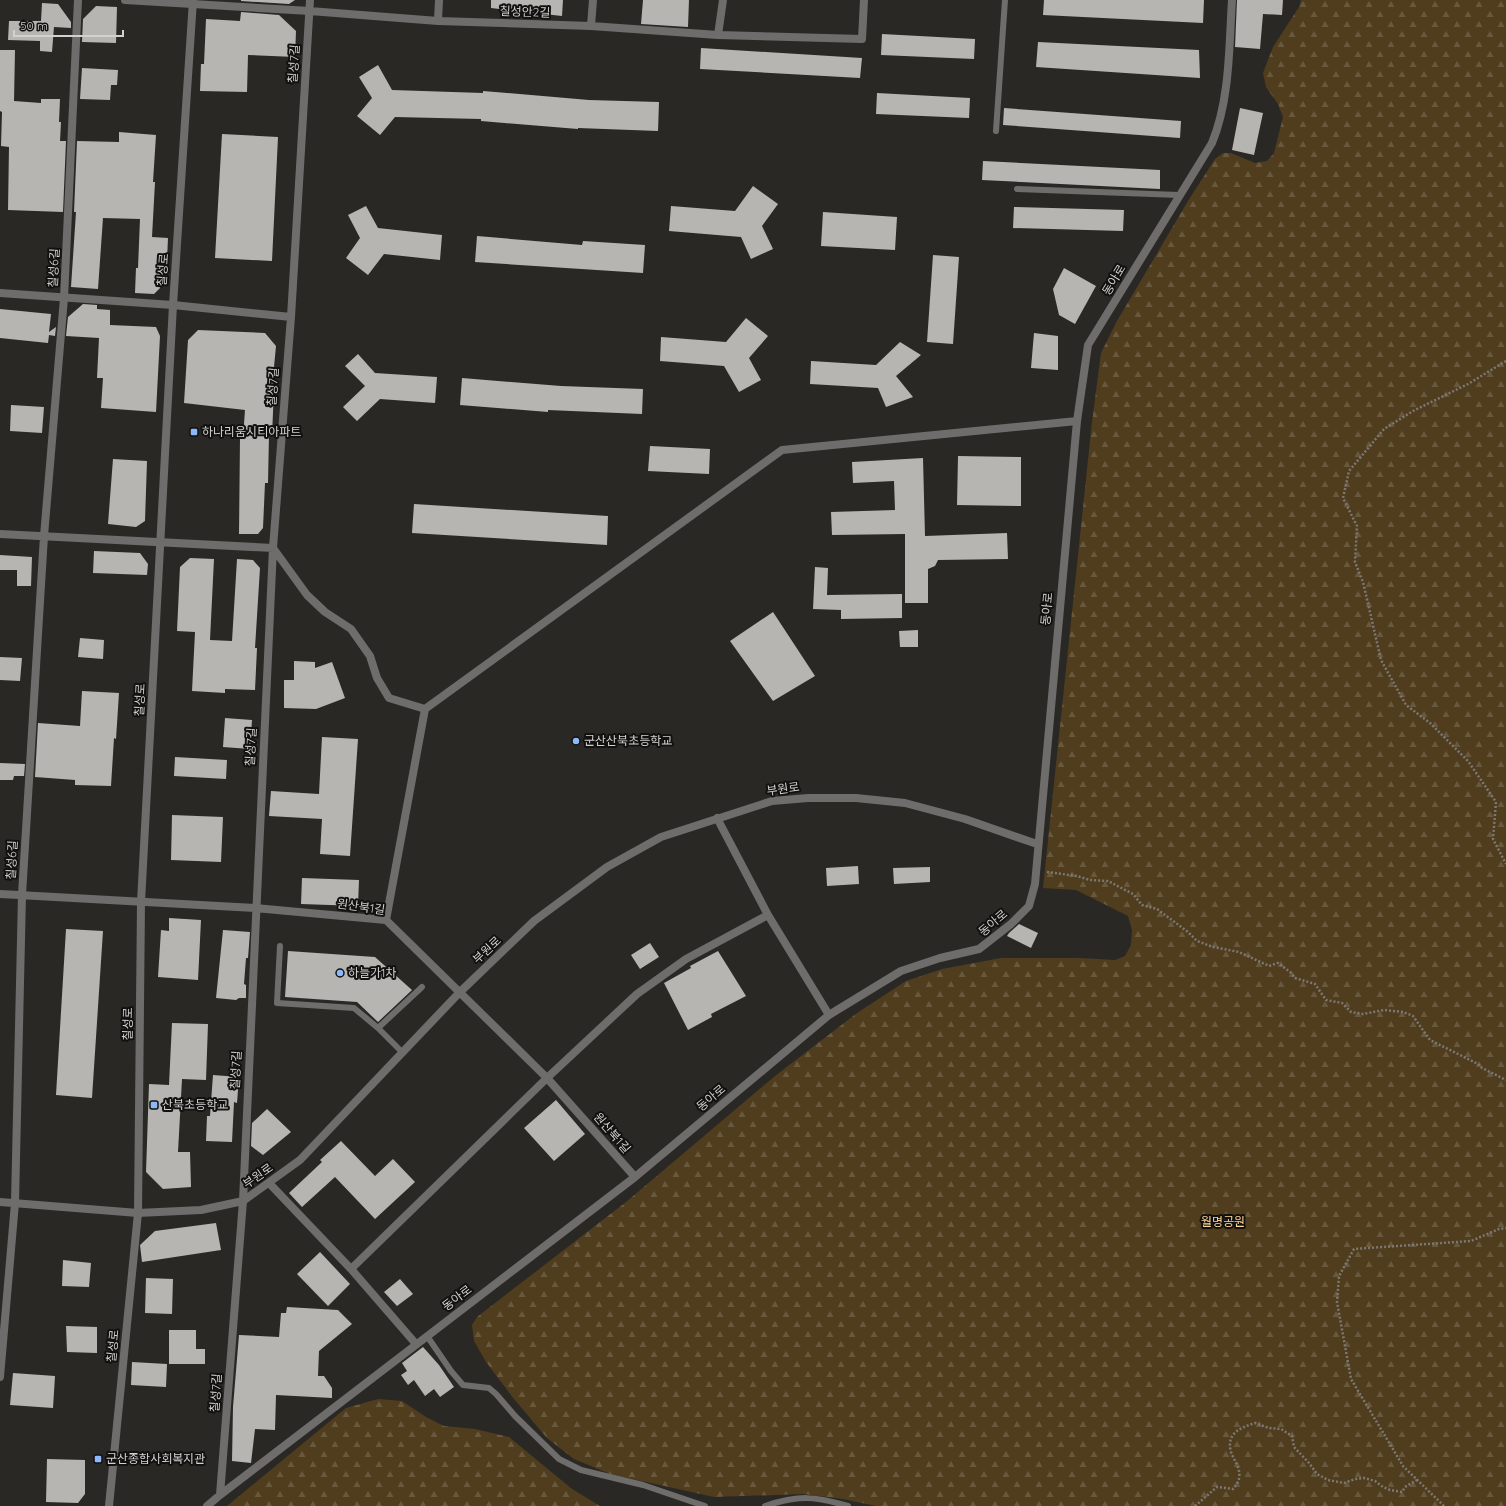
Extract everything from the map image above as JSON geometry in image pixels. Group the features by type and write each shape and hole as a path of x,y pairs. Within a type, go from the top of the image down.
{"street":[{"name":"칠성6길","path":"0,1377 15,1203 22,895 44,536 64,298 78,0"},
{"name":"칠성안2길","path":"125,0 193,2 438,21 591,26 718,35 862,39 864,0"},
{"name":"칠성7길","path":"220,1495 242,1201 273,548 291,317 310,0"},
{"path":"438,21 439,0"},
{"path":"591,26 592,0"},
{"path":"718,35 723,0"},
{"name":"동아로","path":"207,1506 635,1177 829,1015 901,971 940,958 979,949 1011,924 1029,906 1036,870 1037,844 1077,421 1088,345 1212,143 1219,128 1226,84 1232,0"},
{"name":"칠성로","path":"109,1506 138,1213 141,902 173,305 193,2"},
{"path":"0,293 173,305 291,317"},
{"path":"386,920 425,709 782,450 1077,421"},
{"path":"0,534 273,548 307,595 325,612 351,629 370,656 377,678 389,698 425,709"},
{"name":"부원로","path":"0,1202 138,1213 201,1210 242,1201 300,1160 459,993 534,921 607,867 661,837 772,801 808,798 880,800 905,803 965,819 1037,844"},
{"path":"717,818 768,915 829,1015"},
{"name":"원산북1길","path":"0,894 256,908 386,920 547,1078 635,1177"},
{"path":"351,1269 547,1078 637,994 686,959 768,915"},
{"path":"269,1183 351,1269 416,1344"}],"lane":[{"path":"996,131 1005,0"},
{"path":"1016,189 1179,195"},
{"path":"280,946 277,1003 354,1008 378,1028 402,1053"},
{"path":"378,1028 422,987"},
{"path":"427,1336 463,1386 489,1388 559,1459 581,1470 643,1485 705,1506"},
{"path":"765,1506 783,1500 805,1497 827,1500 848,1506"}],"path":[{"path":"1506,361 1468,384 1412,411 1384,429 1349,471 1343,498 1357,526 1355,562 1362,582 1381,660 1406,705 1430,723 1468,761 1496,802 1493,839 1506,864"},
{"path":"1036,870 1090,880 1108,881 1133,894 1142,905 1157,909 1188,932 1197,941 1213,947 1239,952 1269,966 1278,963 1295,978 1315,984 1326,1000 1342,1003 1351,1012 1363,1014 1384,1010 1403,1012 1414,1016 1430,1040 1506,1080"},
{"path":"1444,1506 1404,1466 1351,1379 1337,1302 1339,1276 1354,1249 1471,1241 1506,1228"},
{"path":"1195,1506 1217,1487 1233,1489 1239,1479 1237,1464 1231,1452 1230,1440 1235,1432 1256,1423 1269,1428 1281,1429 1292,1436 1294,1448 1309,1463 1317,1474 1328,1480 1344,1483 1355,1479 1364,1478 1375,1480 1390,1490 1402,1492 1405,1488 1417,1480"}],"green space":[{"name":"월명공원","path":"1301,0 1506,0 1506,1506 876,1506 843,1499 803,1494 714,1497 610,1474 574,1459 547,1438 514,1399 486,1362 474,1341 472,1325 477,1317 626,1202 775,1076 857,1013 906,981 942,969 1001,958 1079,958 1115,960 1125,956 1131,945 1132,930 1128,916 1076,890 1043,888 1092,422 1101,353 1117,321 1188,201 1215,159 1223,153 1231,153 1255,163 1267,161 1274,153 1283,117 1278,104 1266,87 1263,73 1273,47 1299,7"},
{"path":"378,1399 402,1401 426,1417 444,1426 475,1429 509,1437 572,1489 600,1506 227,1506 346,1408"}],"building":[{"path":"241,0 295,0 289,4"},
{"path":"491,0 563,0 562,16 491,8"},
{"path":"643,0 689,0 688,27 641,24"},
{"path":"1044,0 1204,0 1203,23 1043,15"},
{"path":"1237,0 1283,0 1282,15 1263,14 1260,49 1235,47"},
{"path":"42,3 58,4 71,22 71,28 54,27 52,52 40,51 40,41 8,40 9,21 41,21"},
{"path":"96,6 117,7 116,43 82,42 83,19"},
{"path":"241,12 279,15 296,31 295,57 248,55 247,92 200,91 201,64 204,64 206,19 240,21"},
{"path":"882,34 975,39 974,59 881,55"},
{"path":"1038,42 1199,50 1200,78 1036,67"},
{"path":"701,48 862,58 860,78 700,69"},
{"path":"0,50 15,50 14,101 41,103 41,99 60,99 60,141 66,141 63,212 8,210 9,147 1,146 2,112 0,111"},
{"path":"378,65 392,90 483,93 483,91 589,100 659,102 658,131 578,129 481,121 481,119 395,117 380,135 357,116 372,98 359,77"},
{"path":"82,68 118,70 117,85 111,85 110,100 80,99"},
{"path":"877,93 970,98 969,118 876,114"},
{"path":"1004,108 1181,121 1180,138 1003,125"},
{"path":"1240,108 1263,113 1254,155 1232,150"},
{"path":"119,132 156,135 152,237 168,238 166,282 154,294 135,293 136,268 138,268 140,219 103,218 98,289 71,287 76,212 74,212 77,141 119,142"},
{"path":"222,134 278,137 272,261 215,258"},
{"path":"983,161 1160,170 1160,189 982,180"},
{"path":"753,186 778,204 762,226 773,249 751,259 741,237 669,231 671,206 735,211"},
{"path":"366,206 378,228 442,235 440,260 384,254 368,275 346,258 360,238 348,215"},
{"path":"1014,207 1124,210 1123,231 1013,228"},
{"path":"823,212 897,217 895,250 821,246"},
{"path":"477,236 582,245 583,241 645,245 643,273 475,262"},
{"path":"933,255 959,257 953,344 927,342"},
{"path":"1064,268 1096,286 1075,324 1059,315 1053,289"},
{"path":"83,304 97,305 97,309 110,310 110,325 156,327 160,336 156,412 101,408 103,378 97,378 99,338 66,336 68,317"},
{"path":"0,309 51,314 49,332 56,327 55,336 49,335 48,343 0,338"},
{"path":"746,318 768,336 749,358 761,380 739,392 724,366 660,361 661,337 726,342"},
{"path":"198,330 265,333 276,346 272,388 274,388 272,436 269,435 268,483 265,483 263,528 258,534 239,534 240,438 243,438 245,410 184,403 188,340"},
{"path":"1034,333 1058,336 1058,370 1031,368"},
{"path":"900,342 921,355 896,376 913,397 886,407 878,388 810,384 811,361 876,365"},
{"path":"358,354 375,373 437,377 435,403 380,399 357,421 343,407 365,386 345,366"},
{"path":"462,378 561,386 643,389 642,414 548,410 548,412 460,405"},
{"path":"11,405 44,407 42,433 10,431"},
{"path":"650,446 710,449 709,474 648,471"},
{"path":"958,456 1021,457 1021,506 957,505"},
{"path":"923,458 925,536 1007,533 1008,559 938,560 935,566 928,569 928,603 905,603 905,534 832,535 831,512 895,510 894,481 853,483 852,462"},
{"path":"113,459 147,461 145,521 136,527 108,524"},
{"path":"414,504 608,516 607,545 412,533"},
{"path":"94,551 140,553 148,564 147,575 93,573"},
{"path":"0,555 32,557 31,586 17,586 17,570 0,570"},
{"path":"190,558 214,559 210,640 232,641 237,559 253,560 260,568 255,648 257,648 255,690 225,689 225,693 192,691 195,632 177,631 180,567"},
{"path":"815,567 828,568 827,595 902,594 902,618 841,619 841,610 813,609"},
{"path":"773,612 815,676 773,701 730,641"},
{"path":"918,630 918,647 900,647 899,631"},
{"path":"80,638 104,640 103,659 78,657"},
{"path":"0,657 22,658 20,681 0,680"},
{"path":"294,661 315,662 315,668 332,662 345,698 316,709 284,708 284,680 294,680"},
{"path":"82,691 119,693 111,786 75,785 75,780 35,777 38,723 80,726"},
{"path":"225,718 252,720 250,749 223,747"},
{"path":"322,737 358,739 350,856 320,854 322,819 269,816 271,791 319,794"},
{"path":"175,757 227,760 226,779 174,776"},
{"path":"0,763 25,764 24,776 14,776 13,780 0,780"},
{"path":"172,815 223,817 221,862 171,860"},
{"path":"858,866 859,884 827,886 826,868"},
{"path":"930,867 930,882 894,884 893,868"},
{"path":"302,878 359,880 358,906 301,904"},
{"path":"169,918 201,920 198,980 158,977 161,930 169,931"},
{"path":"1019,924 1038,933 1031,948 1007,936"},
{"path":"66,929 103,931 92,1098 56,1095"},
{"path":"223,930 250,932 244,984 246,985 246,998 239,998 236,1000 216,998"},
{"path":"650,943 659,957 640,969 631,955"},
{"name":"하늘가1차","path":"288,951 375,957 412,990 378,1022 357,1002 285,997"},
{"path":"718,951 746,996 711,1014 712,1017 688,1030 664,983 691,968 690,966"},
{"path":"172,1023 208,1024 206,1080 182,1079 178,1152 190,1152 191,1187 163,1189 146,1172 149,1084 169,1085"},
{"path":"213,1075 239,1077 237,1103 234,1102 232,1142 206,1141 207,1116 210,1116"},
{"path":"556,1100 585,1134 554,1161 524,1128"},
{"path":"267,1109 291,1132 263,1155 251,1146 252,1123"},
{"path":"341,1141 375,1176 393,1159 415,1182 375,1219 335,1177 302,1207 289,1193 322,1162 320,1160"},
{"path":"216,1223 221,1250 142,1262 140,1245 155,1231"},
{"path":"320,1252 350,1284 328,1306 297,1274"},
{"path":"63,1260 91,1263 89,1287 62,1286"},
{"path":"146,1278 173,1279 172,1314 145,1313"},
{"path":"400,1279 413,1294 397,1306 384,1292"},
{"path":"287,1307 338,1310 352,1324 319,1351 318,1376 324,1376 332,1388 332,1398 276,1395 275,1430 255,1429 251,1463 232,1461 233,1407 239,1335 279,1337 281,1313 286,1313"},
{"path":"66,1326 97,1327 97,1353 67,1352"},
{"path":"169,1330 196,1330 196,1349 205,1349 205,1364 169,1364"},
{"path":"423,1347 439,1365 454,1387 440,1397 434,1389 425,1396 414,1380 408,1385 401,1375 407,1371 402,1363"},
{"path":"132,1362 167,1364 166,1387 131,1385"},
{"path":"13,1373 55,1376 53,1408 10,1405"},
{"path":"47,1459 85,1460 85,1494 78,1503 46,1502"}],"place":[{"name":"하나리움시티아파트","path":"194,432"},
{"name":"군산산북초등학교","path":"576,741"},
{"name":"하늘가1차","path":"340,973"},
{"name":"산북초등학교","path":"154,1105"},
{"name":"군산종합사회복지관","path":"98,1459"}]}
